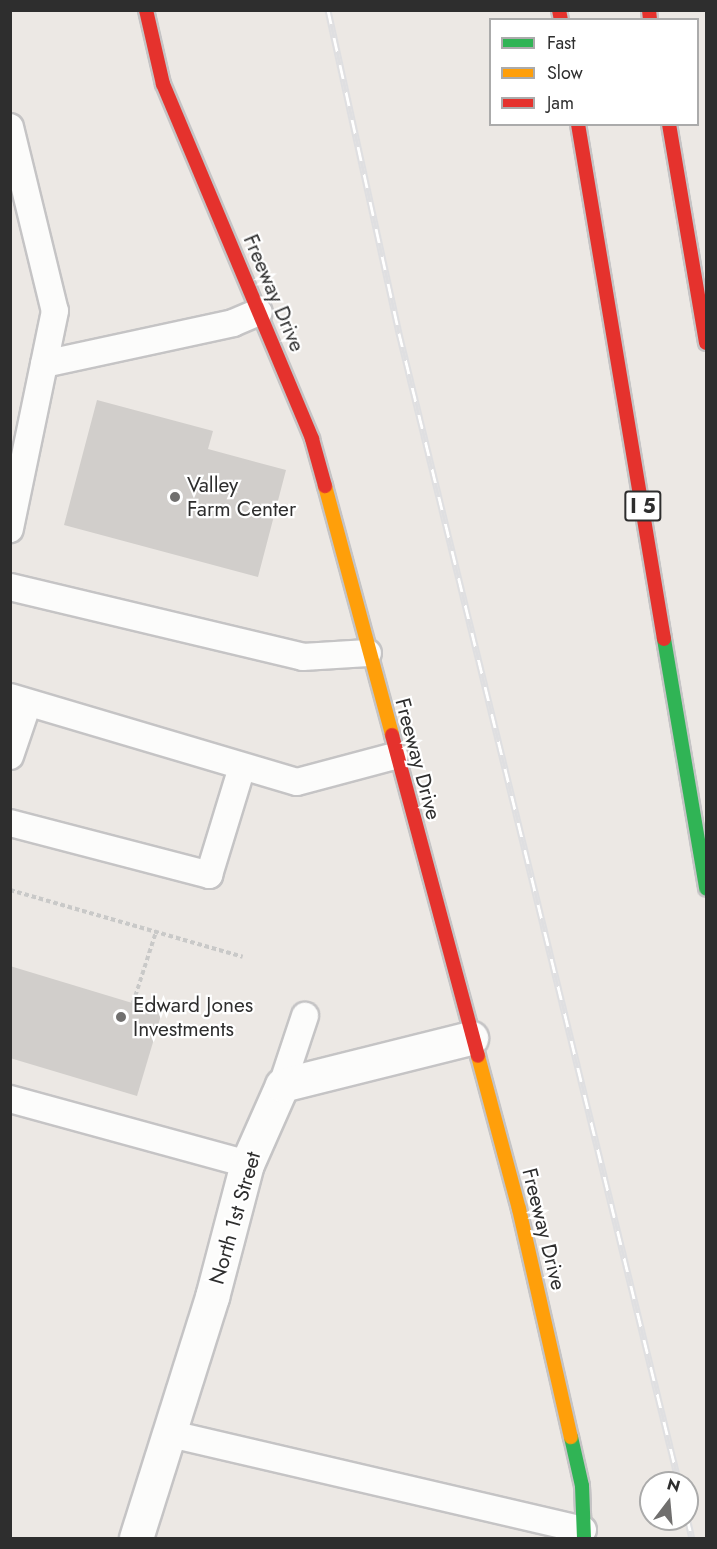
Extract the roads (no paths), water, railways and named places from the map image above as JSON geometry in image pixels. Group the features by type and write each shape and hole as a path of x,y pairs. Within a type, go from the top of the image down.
{"main road":[{"name":"Freeway Drive","path":"146,10 163,84 312,439 395,756 519,1209 582,1486 584,1534"},
{"name":"I 5","path":"578,126 706,888"},
{"path":"669,126 706,344"}],"street":[{"path":"282,1085 471,1038"},
{"name":"North 1st Street","path":"136,1539 171,1434 247,1164 282,1085"}],"lane":[{"path":"10,127 55,311 10,529"},
{"path":"44,364 233,323 259,312"},
{"path":"10,587 303,657 368,653"},
{"path":"10,756 19,700 297,782 395,756"},
{"path":"10,823 209,875 242,766"},
{"path":"282,1085 305,1016"},
{"path":"10,1100 247,1164"},
{"path":"171,1434 584,1534"}],"railway":[{"path":"328,10 399,333 676,1471"},
{"path":"690,1531 692,1538"}],"place":[{"name":"Valley Farm Center","path":"175,497"},
{"name":"Edward Jones Investments","path":"121,1017"}]}
